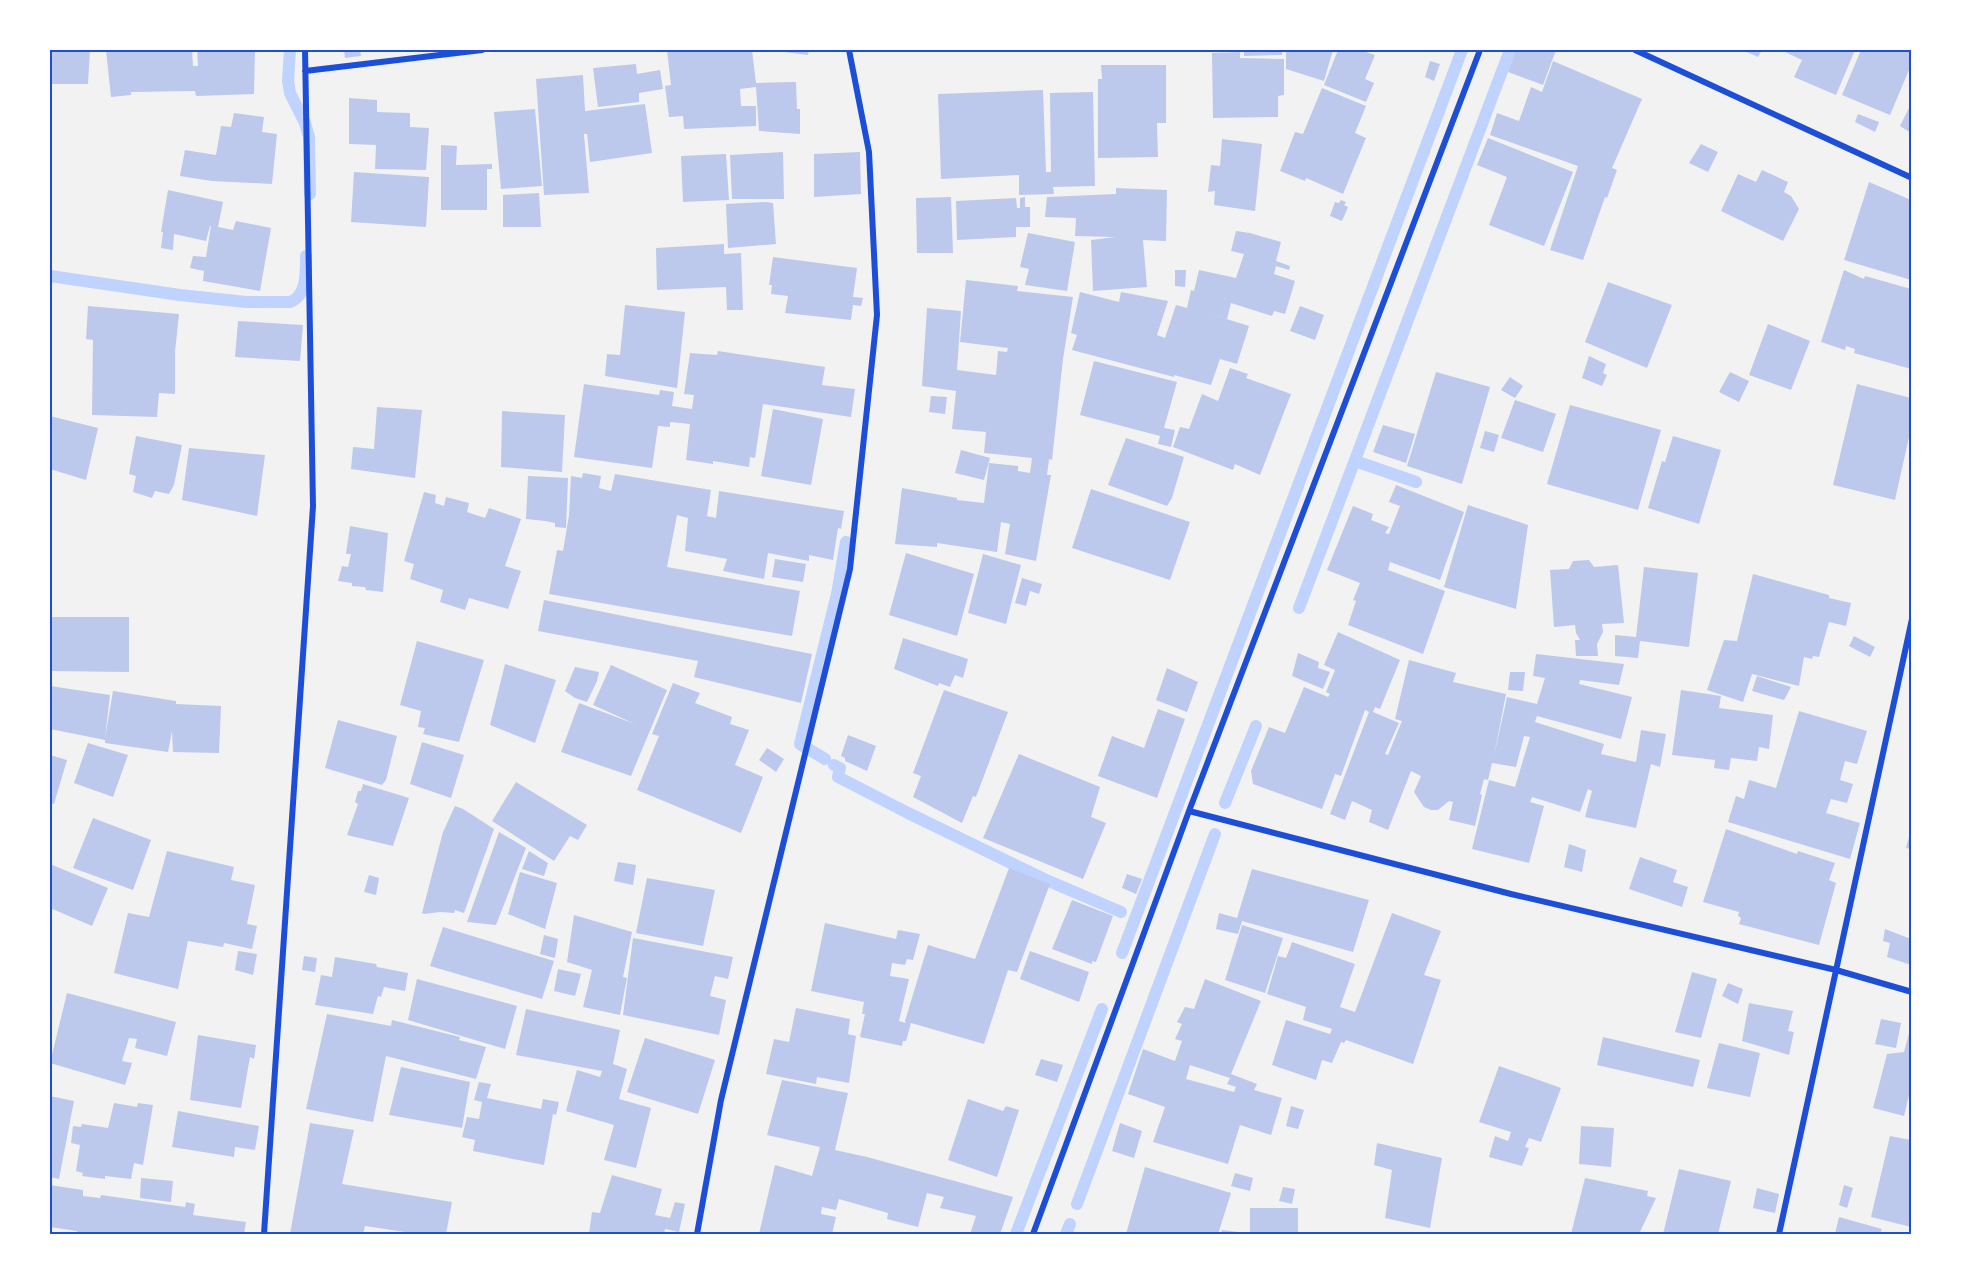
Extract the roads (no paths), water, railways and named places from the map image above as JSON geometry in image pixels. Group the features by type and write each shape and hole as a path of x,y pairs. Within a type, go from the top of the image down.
{"street":[{"path":"264,1234 313,506 305,50"},
{"path":"305,71 482,50"},
{"path":"697,1234 721,1100 850,568 877,315 869,152 849,50"},
{"path":"1033,1234 1189,811 1480,50"},
{"path":"1635,50 1911,178"},
{"path":"1779,1234 1911,619"},
{"path":"1189,811 1511,894 1836,970 1911,992"}],"waterway":[{"path":"290,50 288,81 290,93 305,123 309,137 310,194"},
{"path":"1122,953 1462,50"},
{"path":"1299,608 1510,50"},
{"path":"50,276 180,295 246,302 290,302 296,299 303,289 306,256"},
{"path":"1355,461 1416,482"},
{"path":"825,759 800,744 837,594 846,542"},
{"path":"1225,803 1256,726"},
{"path":"834,765 840,768 838,777 908,813 1044,879 1121,912"},
{"path":"1077,1204 1215,834"},
{"path":"1016,1234 1102,1009"},
{"path":"1066,1234 1070,1224"}]}
